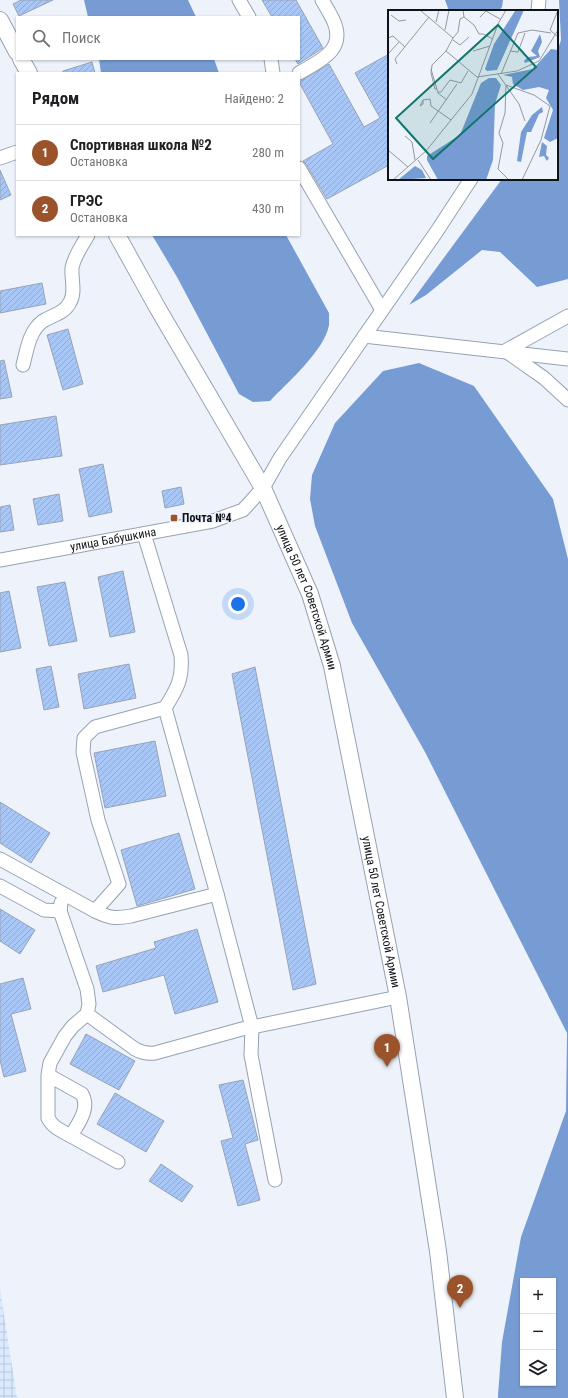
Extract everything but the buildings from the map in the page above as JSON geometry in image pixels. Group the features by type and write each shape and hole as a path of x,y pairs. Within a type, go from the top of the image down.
{"main road":[{"path":"0,20 16,50"},
{"path":"22,60 28,72"},
{"name":"улица 50 лет Советской Армии","path":"118,236 157,307 263,488 310,594 332,666 398,997 438,1251 455,1398"}],"street":[{"path":"239,0 248,16"},
{"path":"300,72 325,57 334,49 337,42 338,35 334,22 322,0"},
{"path":"538,10 539,0"},
{"path":"271,60 273,72"},
{"path":"0,158 16,152"},
{"path":"300,170 382,310"},
{"name":"улица Бабушкина","path":"0,560 213,521 243,510 263,488 280,458 437,231 470,180"},
{"path":"23,365 30,337 35,329 42,322 61,312 71,301 73,294 72,270 74,260 87,236"},
{"path":"505,351 568,316"},
{"path":"364,336 568,359"},
{"path":"505,351 544,378 568,400"},
{"path":"95,911 119,884 98,820 83,752 84,738 95,727 165,708 178,687 181,678 181,655 144,534"},
{"path":"165,708 217,894 252,1027 251,1055 275,1180"},
{"path":"0,859 95,911 106,916 117,918 131,916 217,894"},
{"path":"0,886 44,910 60,911"},
{"path":"65,894 61,902 60,911 87,990 89,1004 87,1014 73,1026 65,1036 50,1063 48,1075 48,1118 55,1128 118,1162"},
{"name":"улица 50 лет Советской Армии","path":"87,1014 141,1053 149,1054 252,1027 398,997"},
{"path":"48,1075 82,1094 85,1099 84,1113 72,1136"}],"shaded area":[{"path":"0,1289 17,1398 0,1398"}],"water":[{"path":"84,0 188,0 196,16 88,16"},
{"path":"445,0 503,0 502,7 500,10 449,10"},
{"path":"559,0 568,0 568,279 537,287 500,252 482,250 426,295 409,305 501,180 558,180 558,49 561,40"},
{"path":"99,60 214,60 219,72 101,72"},
{"path":"153,236 287,236 329,313 329,325 326,335 304,366 270,401 253,402 239,394 177,277"},
{"path":"419,363 474,386 553,499 568,559 568,1398 498,1398 502,1342 521,1237 566,1111 567,1033 425,752 352,623 315,526 310,499 312,475 335,423 383,371"}],"place":[{"name":"Почта №4","path":"174,518"},
{"name":"Спортивная школа №2","path":"387,1067"},
{"name":"ГРЭС","path":"460,1308"}]}
